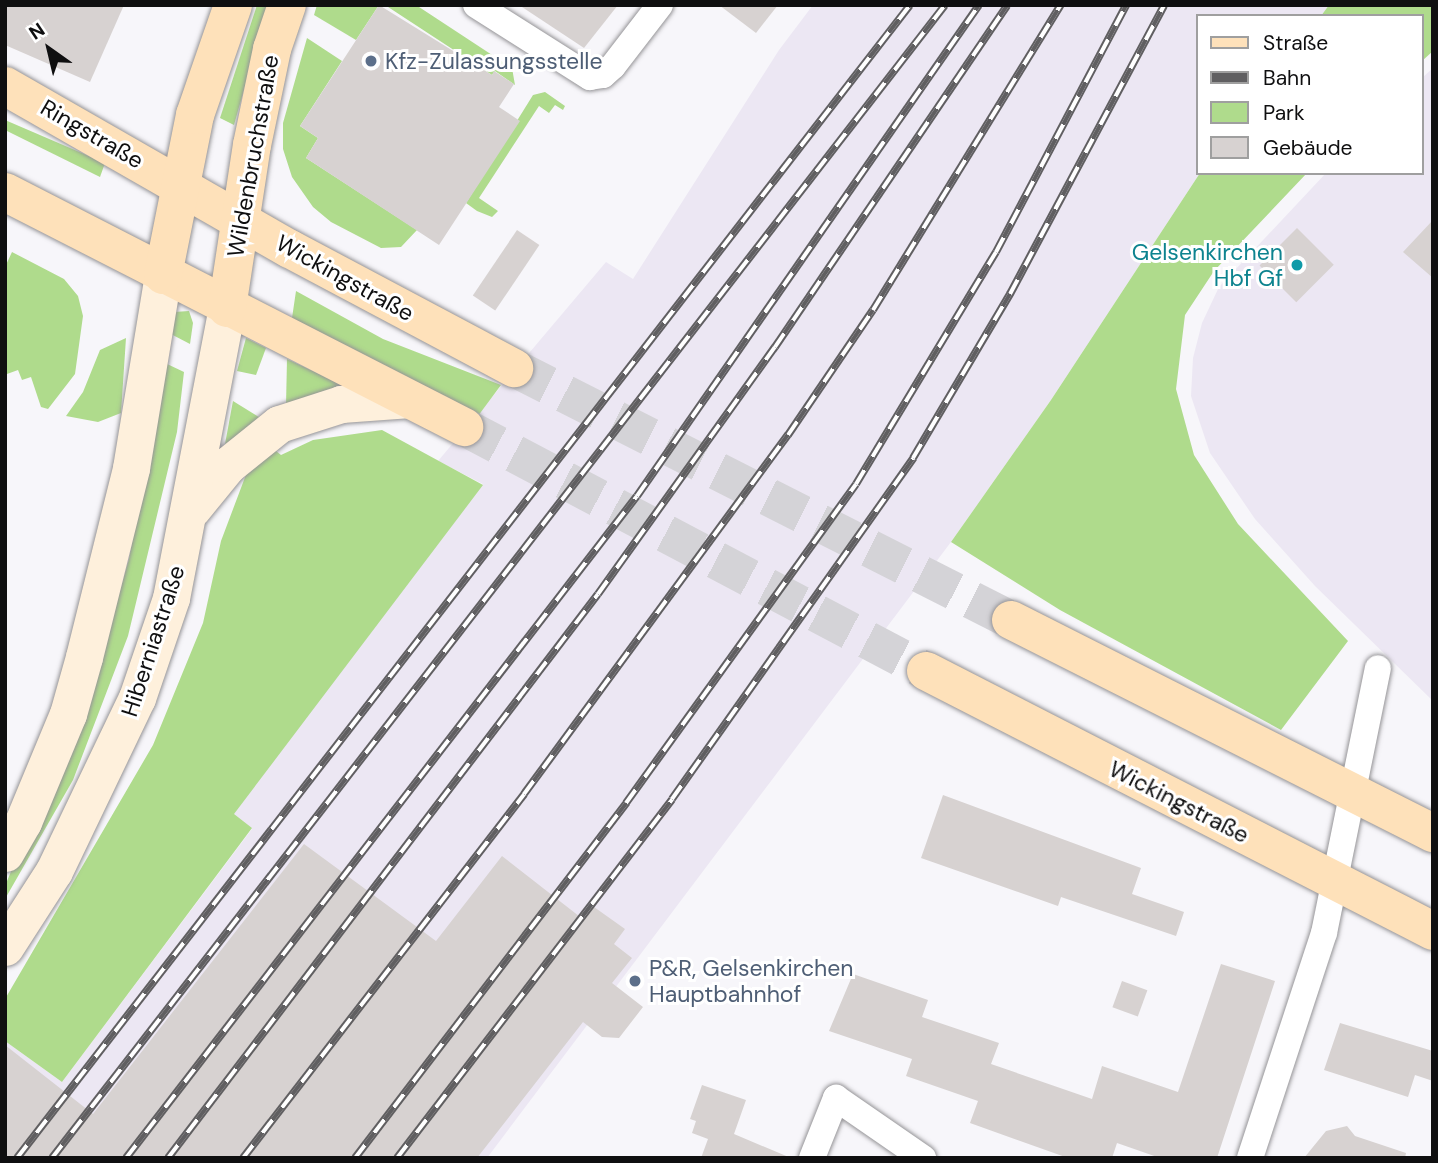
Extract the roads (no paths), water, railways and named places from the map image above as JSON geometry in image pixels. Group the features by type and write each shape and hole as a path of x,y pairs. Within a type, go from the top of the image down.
{"main road":[{"path":"5,853 23,821 68,714 85,657 134,456 179,183 195,115 233,5"},
{"name":"Wildenbruchstraße","path":"227,309 240,219 272,49 287,5"},
{"name":"Ringstraße","path":"5,86 179,183"},
{"name":"Wickingstraße","path":"179,183 514,368"},
{"path":"5,192 227,309 464,427"},
{"name":"Hiberniastraße","path":"5,947 54,872 121,738 171,598 190,513 227,309"},
{"path":"190,513 228,465 279,424 341,404 410,399"},
{"path":"1011,620 1433,833"},
{"name":"Wickingstraße","path":"926,671 1334,882 1433,930"}],"street":[{"path":"476,5 590,77 603,75 613,66 660,5"},
{"path":"1250,1158 1317,961 1378,668"},
{"path":"812,1158 836,1098 923,1158"}],"tunnel":[{"path":"514,368 1011,620"},
{"path":"464,427 926,671"}],"railway":[{"path":"17,1158 910,5"},
{"path":"52,1158 945,5"},
{"path":"126,1158 637,496 979,5"},
{"path":"168,1158 598,594 775,347 1007,5"},
{"path":"243,1158 524,794 788,435 873,310 1061,5"},
{"path":"355,1158 626,803 856,484 996,252 1126,5"},
{"path":"397,1158 672,799 913,458 1010,294 1164,5"}],"place":[{"name":"Kfz-Zulassungsstelle","path":"371,61"},
{"name":"Gelsenkirchen Hbf Gf","path":"1297,265"},
{"name":"P&R, Gelsenkirchen Hauptbahnhof","path":"635,981"}]}
